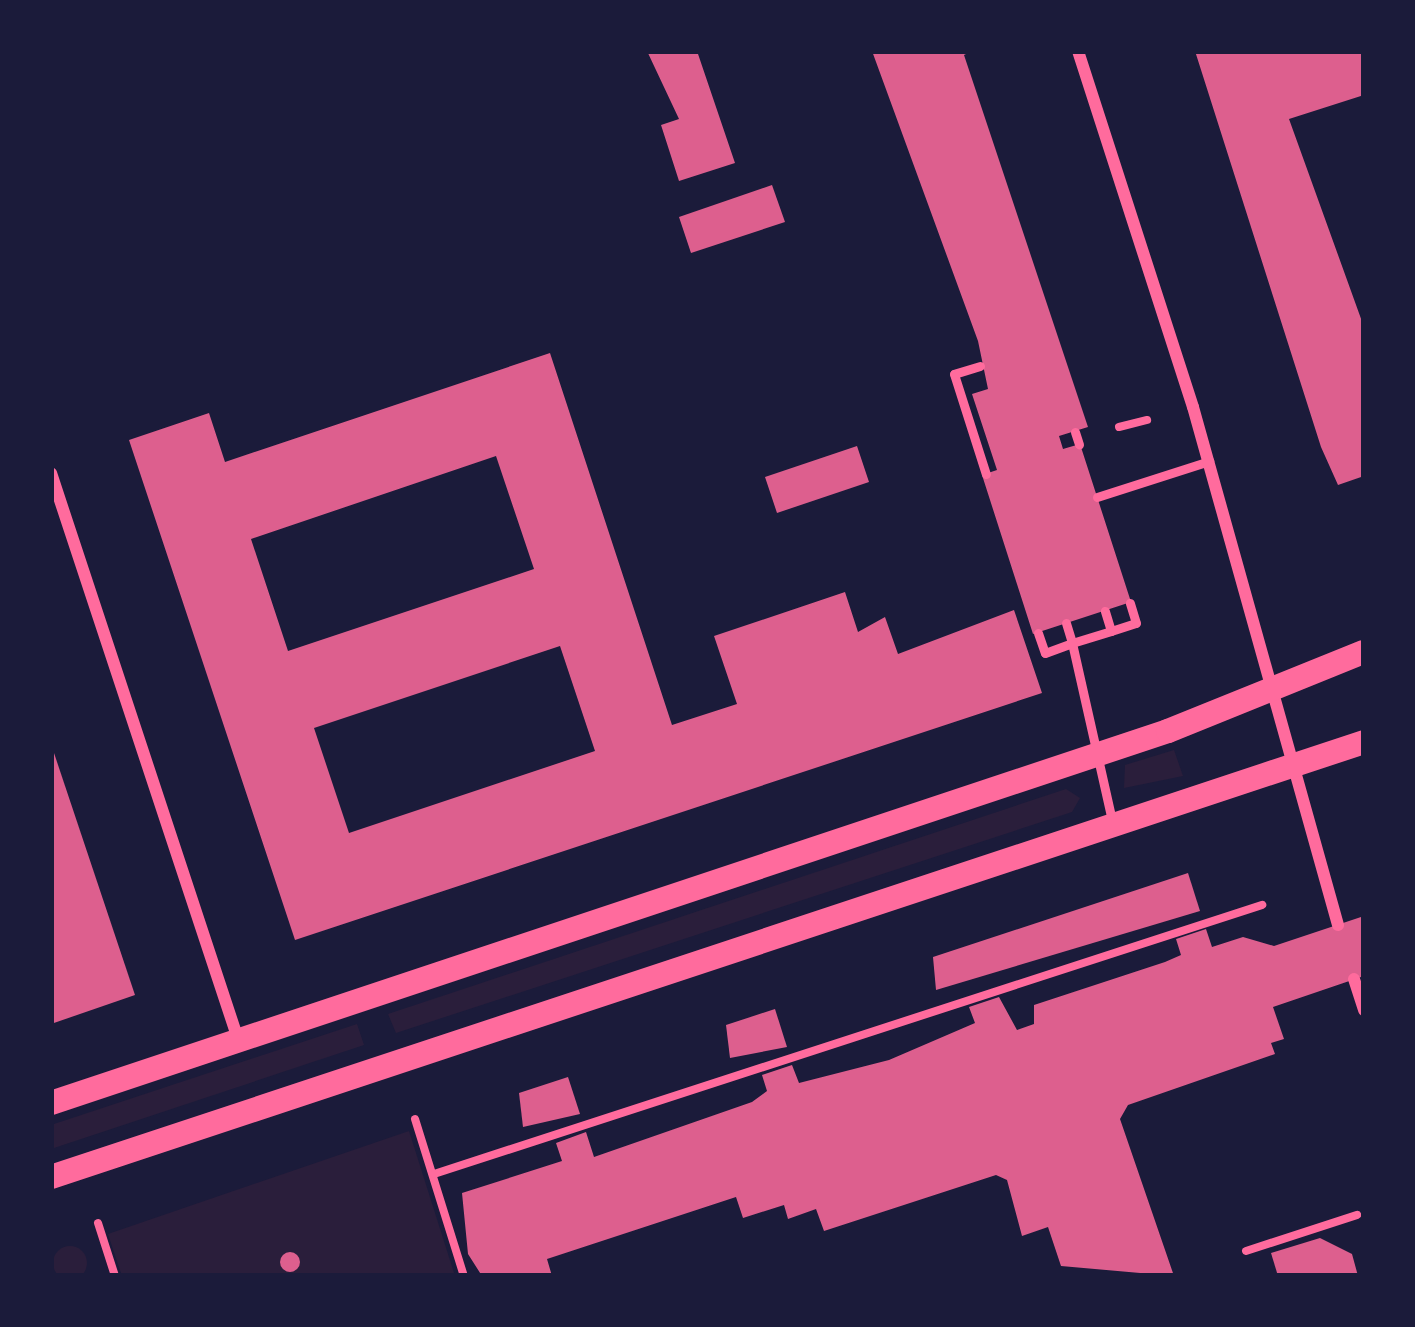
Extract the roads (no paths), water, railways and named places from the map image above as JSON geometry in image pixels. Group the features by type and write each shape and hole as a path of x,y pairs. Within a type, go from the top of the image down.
{"main road":[{"path":"51,1103 1101,753 1364,652"},
{"path":"51,1177 1114,830 1364,742"}],"street":[{"path":"1078,51 1209,461 1291,770 1338,925"},
{"path":"51,473 238,1040"},
{"path":"1354,980 1364,1010"}],"lane":[{"path":"980,366 954,374 986,474"},
{"path":"1075,432 1079,444"},
{"path":"1097,497 1209,461"},
{"path":"1038,633 1045,653 1136,623 1130,602"},
{"path":"1105,611 1111,631"},
{"path":"1066,623 1101,753 1114,830"}]}
